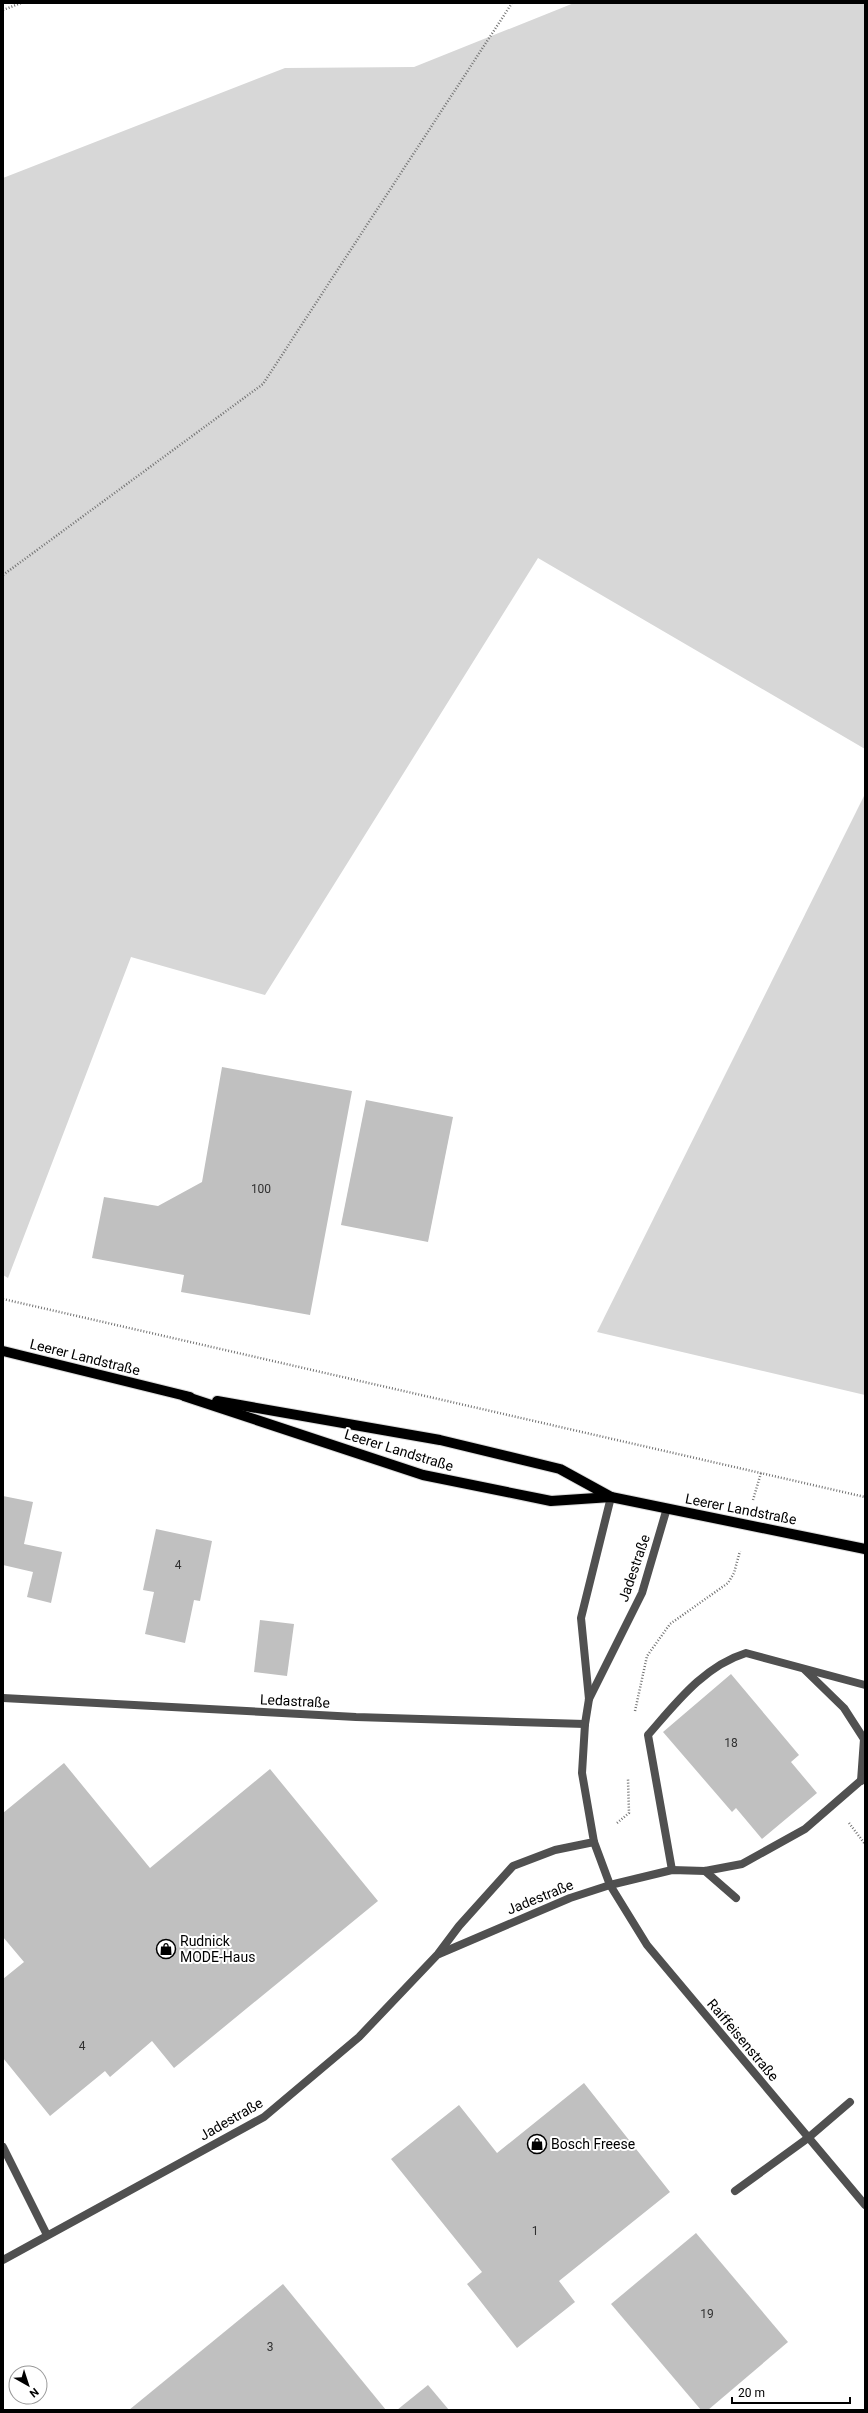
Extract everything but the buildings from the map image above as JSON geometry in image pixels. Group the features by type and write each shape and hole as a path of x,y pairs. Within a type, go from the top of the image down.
{"main road":[{"name":"Leerer Landstraße","path":"3,1351 184,1396 440,1440 560,1469 611,1498"},
{"name":"Leerer Landstraße","path":"184,1396 423,1475 551,1501 611,1498 747,1523 865,1549"}],"street":[{"name":"Jadestraße","path":"438,1954 570,1898 610,1885 594,1842 582,1774 585,1724 589,1699 581,1618 611,1498"},
{"name":"Jadestraße","path":"589,1699 642,1593 667,1508"},
{"path":"672,1870 648,1735 691,1687 728,1659 746,1654 865,1685"},
{"path":"610,1885 672,1870 705,1871 742,1864 805,1829 863,1779 864,1739 844,1708 804,1669"},
{"name":"Ledastraße","path":"3,1698 356,1717 585,1724"},
{"name":"Jadestraße","path":"3,2260 264,2117 359,2037 438,1954 459,1926 513,1866 555,1850 594,1842"},
{"path":"705,1871 736,1898"},
{"name":"Raiffeisenstraße","path":"610,1885 647,1945 865,2205"},
{"path":"735,2191 808,2138 850,2102"},
{"path":"3,2147 47,2235"}],"path":[{"path":"3,10 21,3"},
{"path":"3,575 263,384 512,3"},
{"path":"3,1300 865,1496"},
{"path":"634,1717 647,1656 670,1624 728,1583 734,1573 761,1473"},
{"path":"594,1842 629,1813 628,1778"}],"shaded area":[{"path":"574,3 865,3 865,749 538,558 265,995 131,957 8,1278 3,1275 3,178 285,68 414,67"},
{"path":"865,794 865,1395 597,1332"}],"place":[{"name":"Rudnick MODE-Haus","path":"166,1949"},
{"name":"Bosch Freese","path":"537,2144"}]}
